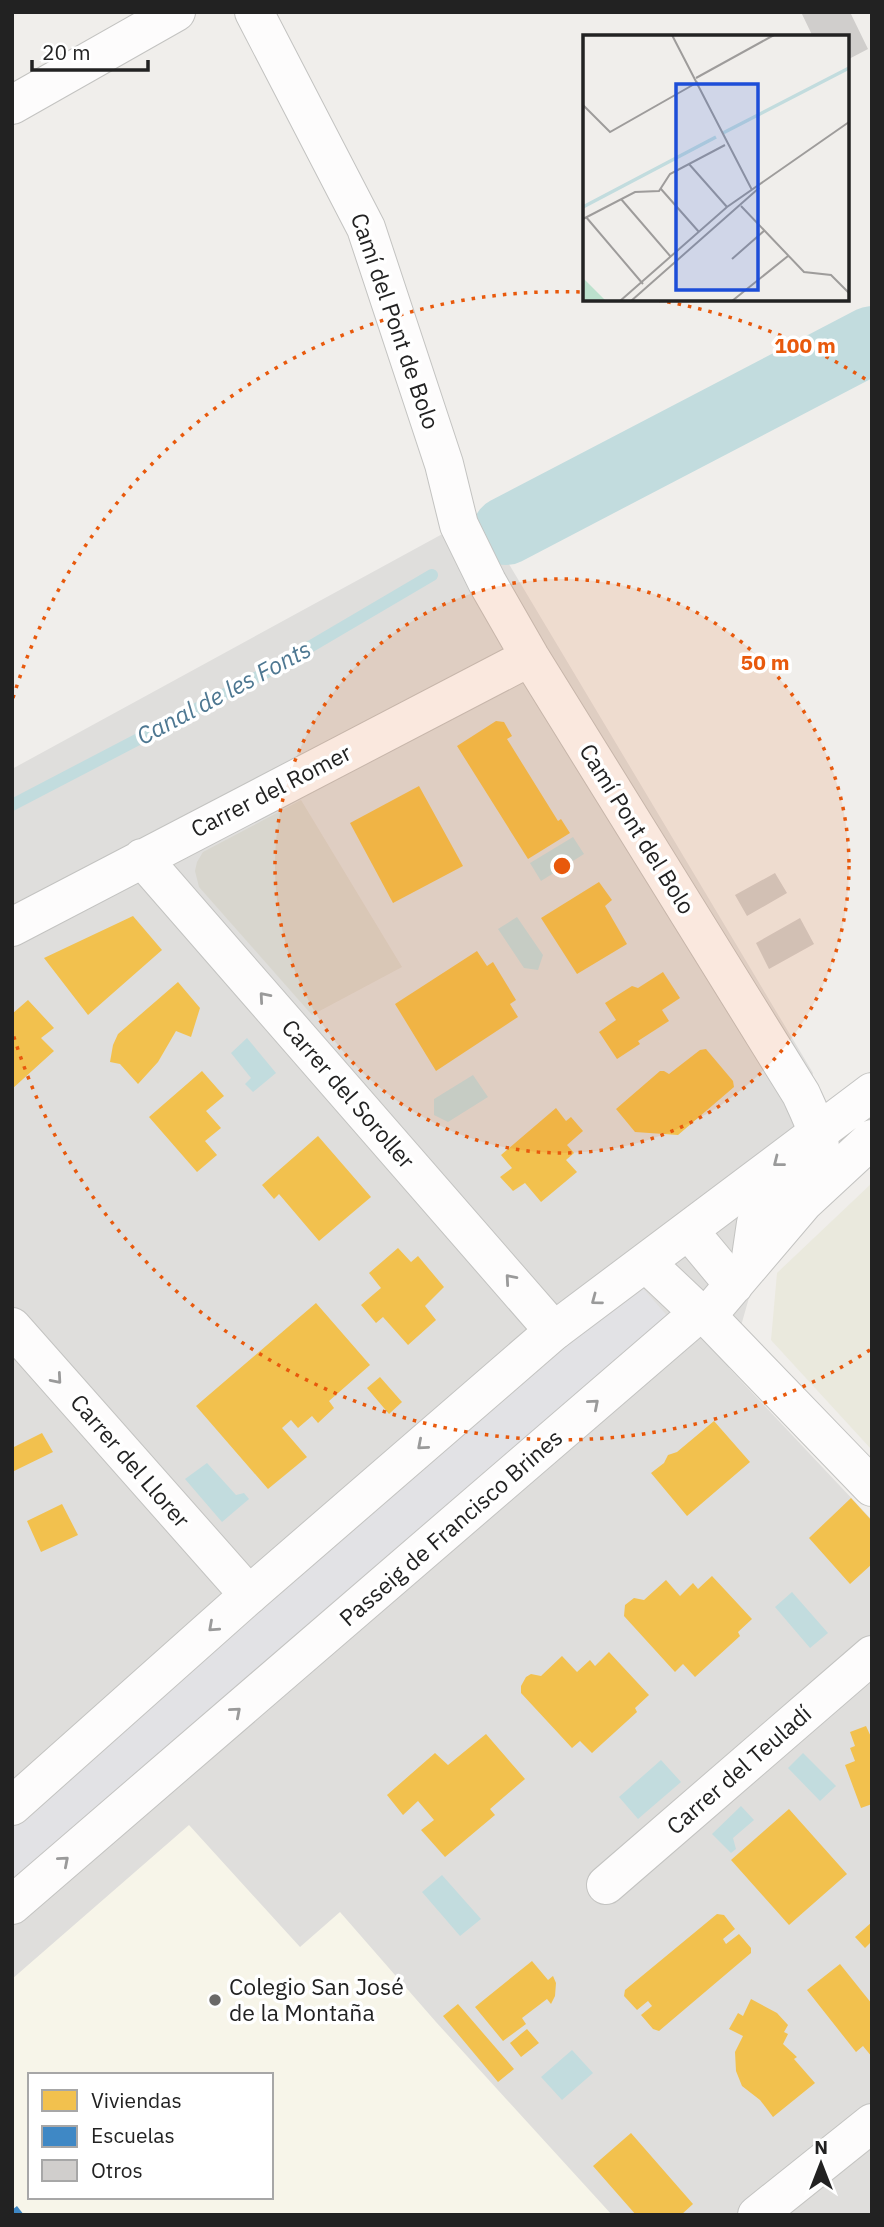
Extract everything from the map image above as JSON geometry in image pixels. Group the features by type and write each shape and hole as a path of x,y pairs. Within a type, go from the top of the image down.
{"street":[{"path":"12,105 176,12"},
{"name":"Camí del Pont de Bolo","path":"254,12 366,228 444,464 459,525"},
{"name":"Camí Pont del Bolo","path":"459,525 487,582 530,657 801,1094 817,1132 822,1156 819,1169 776,1201 756,1223 742,1275"},
{"name":"Carrer del Romer","path":"12,927 530,657"},
{"name":"Carrer del Soroller","path":"142,858 554,1331"},
{"path":"12,1806 249,1595 554,1331 872,1092"},
{"name":"Passeig de Francisco Brines","path":"12,1905 703,1315 742,1275 804,1202 872,1139"},
{"path":"690,1231 742,1275"},
{"path":"646,1263 703,1315 872,1487"},
{"name":"Carrer del Llorer","path":"12,1327 249,1595"},
{"name":"Carrer del Teuladí","path":"606,1885 872,1655"},
{"path":"757,2215 872,2123"}],"shaded area":[{"path":"479,514 813,1073 729,1368 872,1520 872,2215 12,2215 12,769"},
{"path":"301,800 402,967 312,1015 199,887 195,871 203,852"},
{"path":"872,1183 872,1450 771,1340 777,1273"},
{"path":"639,1284 672,1321 12,1893 12,1825"},
{"name":"Colegio San José de la Montaña","path":"189,1825 300,1947 340,1912 612,2215 12,2215 12,1979"}],"water":[{"path":"573,837 584,854 541,881 530,863"},
{"path":"517,917 543,955 538,970 524,968 498,929"},
{"path":"247,1038 276,1073 253,1092 245,1084 251,1078 231,1053"},
{"path":"473,1075 488,1097 448,1122 434,1115 434,1099"},
{"path":"207,1463 236,1495 244,1493 249,1499 222,1522 185,1479"},
{"path":"792,1592 828,1633 810,1648 775,1607"},
{"path":"803,1753 836,1786 820,1801 788,1768"},
{"path":"661,1760 681,1782 638,1819 619,1797"},
{"path":"741,1806 754,1820 733,1838 736,1849 731,1853 712,1834"},
{"path":"442,1875 481,1919 460,1936 422,1892"},
{"path":"572,2050 593,2073 562,2100 541,2077"}],"building: Viviendas":[{"path":"496,721 504,722 512,736 507,739 558,821 561,819 570,833 528,859 457,746"},
{"path":"419,786 463,866 393,903 350,823"},
{"path":"599,882 612,900 605,906 627,944 577,974 541,918"},
{"path":"133,916 162,950 88,1015 44,958"},
{"path":"477,951 487,966 493,962 516,1000 510,1004 518,1017 436,1071 395,1004"},
{"path":"663,972 680,998 662,1010 669,1021 638,1041 640,1044 617,1059 599,1032 616,1020 605,1003 632,986 638,988"},
{"path":"178,982 200,1008 191,1037 176,1031 158,1062 138,1084 120,1064 110,1062 113,1045 118,1034"},
{"path":"28,1000 54,1028 41,1038 54,1051 12,1089 12,1014"},
{"path":"706,1049 733,1081 734,1087 678,1135 635,1132 616,1109 660,1071 669,1074 700,1050"},
{"path":"202,1071 224,1096 206,1111 221,1128 205,1141 217,1155 197,1172 149,1117"},
{"path":"556,1108 566,1121 571,1117 583,1131 567,1145 574,1153 566,1160 577,1172 541,1202 525,1183 513,1191 500,1177 512,1168 501,1155"},
{"path":"318,1136 371,1197 319,1241 279,1194 274,1199 262,1185"},
{"path":"398,1248 411,1262 418,1256 444,1287 425,1306 436,1320 408,1345 383,1317 376,1323 361,1305 381,1288 369,1273"},
{"path":"316,1303 370,1365 329,1401 334,1408 318,1423 312,1416 298,1428 291,1420 282,1428 307,1457 268,1489 196,1406"},
{"path":"380,1377 402,1402 389,1414 367,1388"},
{"path":"714,1421 750,1462 687,1516 651,1473 664,1463 668,1455 677,1452"},
{"path":"42,1433 53,1452 12,1472 12,1448"},
{"path":"851,1498 872,1521 872,1564 850,1584 809,1538"},
{"path":"62,1504 78,1535 41,1552 27,1521"},
{"path":"712,1576 752,1619 738,1632 740,1636 695,1677 683,1664 675,1672 624,1616 625,1605 634,1598 644,1600 666,1580 680,1596 693,1583 698,1589"},
{"path":"609,1652 649,1695 635,1708 637,1712 592,1753 580,1741 572,1748 521,1693 521,1686 526,1677 531,1674 541,1676 562,1656 577,1672 590,1660 595,1666"},
{"path":"866,1726 872,1739 872,1804 861,1808 845,1765 855,1761 850,1748 855,1746 850,1732"},
{"path":"486,1734 525,1779 490,1809 495,1815 445,1857 421,1830 434,1820 418,1801 403,1815 387,1795 435,1753 448,1765"},
{"path":"789,1809 847,1874 789,1925 731,1860"},
{"path":"717,1914 724,1915 735,1929 723,1939 726,1944 739,1934 751,1948 751,1953 659,2031 653,2029 641,2015 652,2006 648,2001 637,2010 624,1996 625,1990"},
{"path":"872,1922 872,1941 865,1948 855,1937"},
{"path":"532,1961 548,1980 553,1976 556,1983 555,1996 551,2004 547,1999 522,2018 526,2024 503,2041 475,2007"},
{"path":"840,1964 872,2004 872,2057 863,2046 856,2052 807,1990"},
{"path":"751,1999 777,2013 788,2025 784,2032 788,2034 783,2044 797,2057 794,2059 815,2083 773,2117 760,2100 742,2086 736,2071 735,2052 743,2036 729,2029 738,2013 743,2016"},
{"path":"458,2004 514,2069 498,2082 443,2016"},
{"path":"527,2029 539,2043 521,2057 510,2043"},
{"path":"631,2133 693,2204 681,2215 636,2215 593,2166"}],"building: Escuelas":[{"path":"17,2206 24,2215 12,2215 12,2210"}],"building: Otros":[{"path":"801,12 850,12 868,49 849,59 849,35 812,35"},
{"path":"775,873 787,893 747,916 735,895"},
{"path":"800,918 814,944 769,969 756,943"}],"waterway":[{"name":"Canal de les Fonts","path":"506,531 872,340"},
{"name":"Canal de les Fonts","path":"12,805 267,672 432,575"}],"place":[{"name":"Colegio San José de la Montaña","path":"215,2000"}]}
